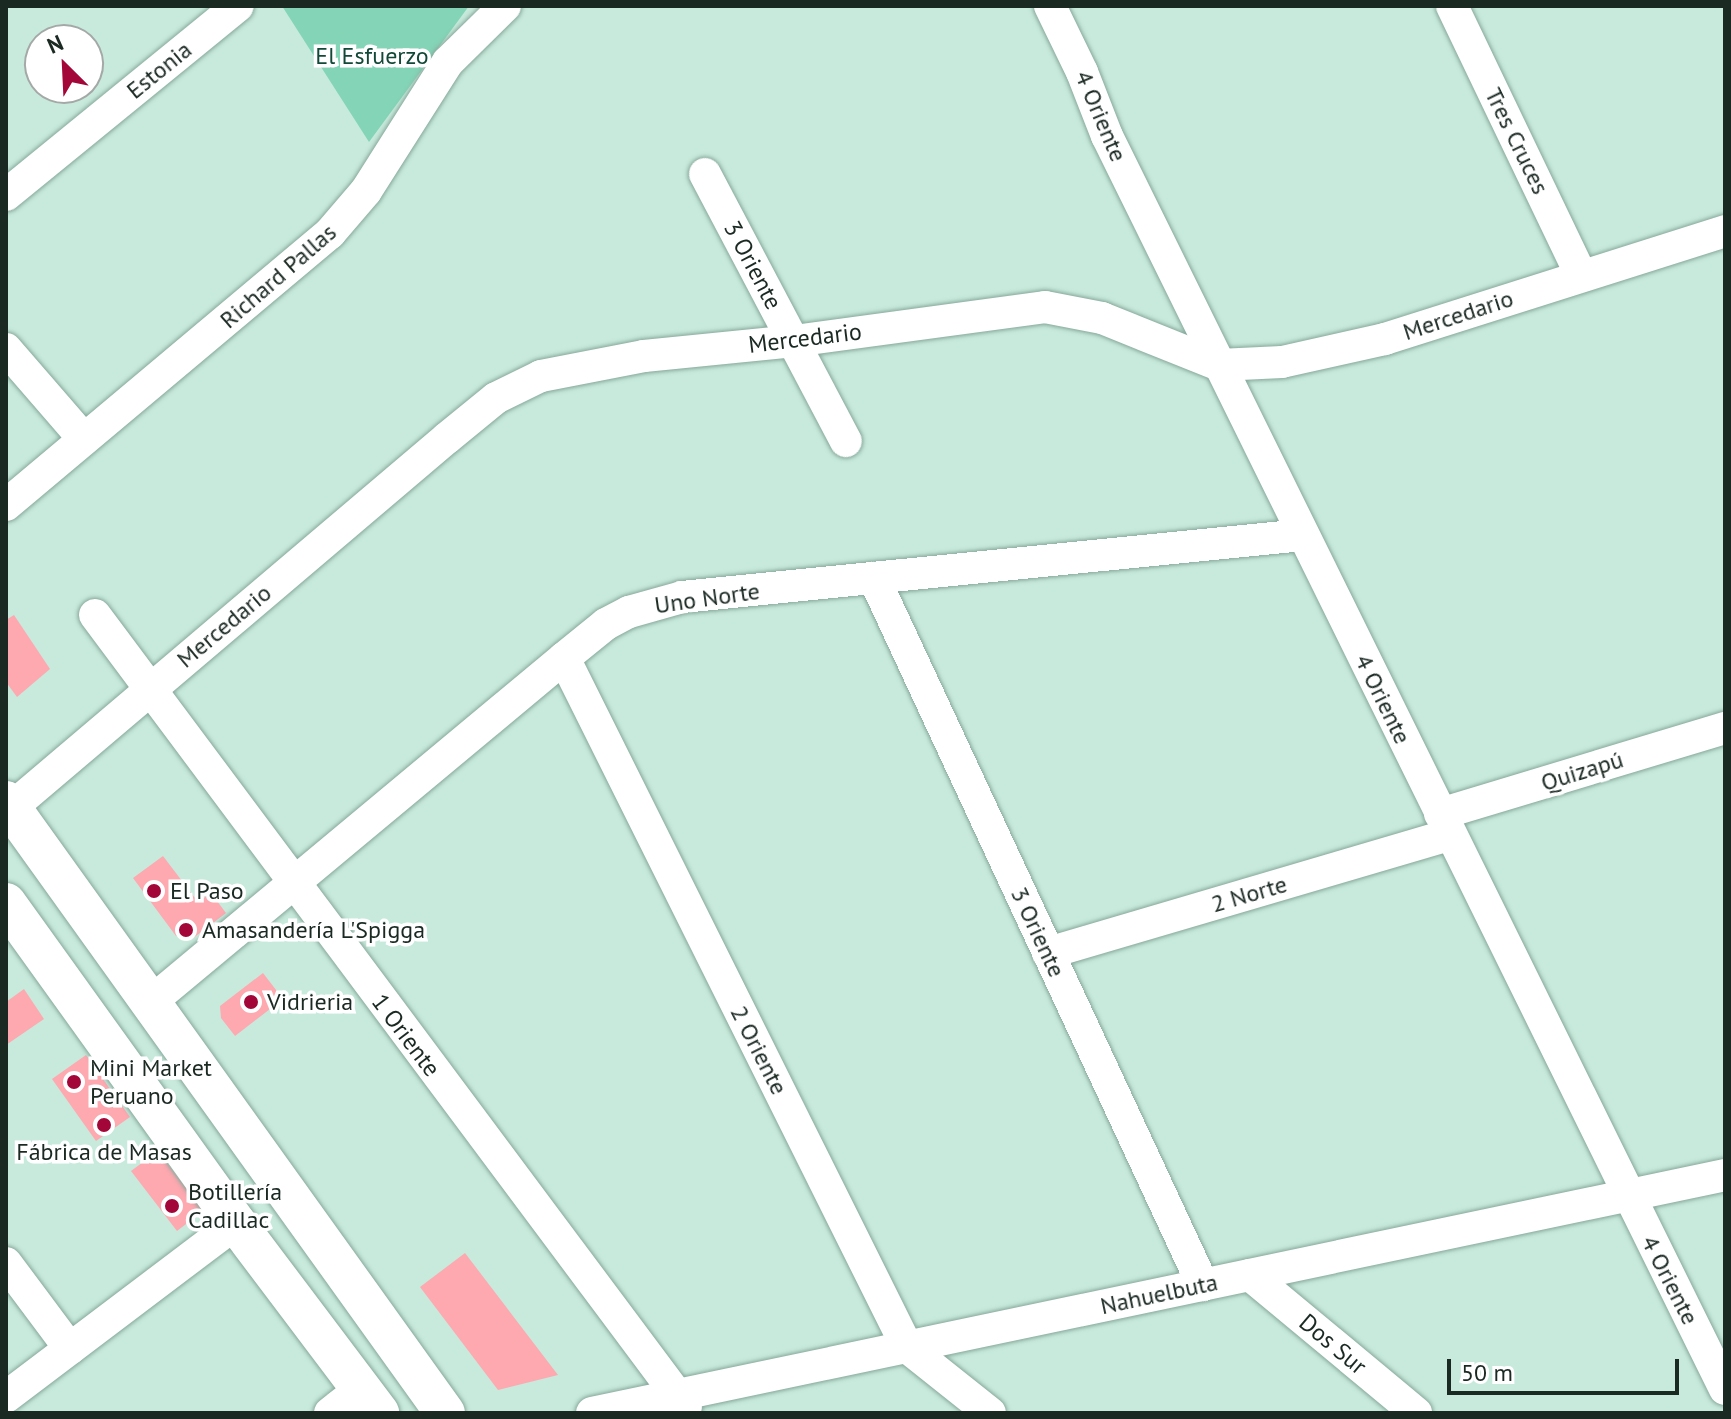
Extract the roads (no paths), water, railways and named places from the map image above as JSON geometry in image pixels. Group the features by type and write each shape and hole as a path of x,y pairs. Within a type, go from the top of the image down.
{"main road":[{"path":"8,804 445,1413"},
{"path":"6,903 236,1223 357,1405"}],"street":[{"name":"Estonia","path":"6,195 238,6"},
{"name":"Richard Pallas","path":"6,505 347,215 448,62 505,6"},
{"name":"4 Oriente","path":"1050,6 1082,72 1107,136 1725,1389"},
{"name":"Tres Cruces","path":"1452,6 1581,275"},
{"name":"3 Oriente","path":"705,174 846,441"},
{"name":"Mercedario","path":"8,804 150,690 496,398 559,371 622,359 794,341 1045,307 1102,318 1219,365 1282,362 1349,349 1725,231"},
{"path":"6,349 84,439"},
{"name":"Uno Norte","path":"152,1001 606,624 655,602 1303,535"},
{"name":"3 Oriente","path":"874,578 1203,1285"},
{"name":"1 Oriente","path":"95,615 683,1404"},
{"name":"2 Oriente","path":"564,658 907,1347 990,1413"},
{"name":"Quizapú","path":"1445,825 1725,728"},
{"name":"2 Norte","path":"1048,953 1445,825"},
{"name":"Nahuelbuta","path":"592,1413 683,1404 907,1347 1725,1175"},
{"path":"6,1397 236,1223"},
{"path":"6,1263 70,1349"},
{"name":"Dos Sur","path":"1250,1275 1416,1413"}],"place":[{"name":"El Paso","path":"154,891"},
{"name":"Amasandería L'Spigga","path":"186,930"},
{"name":"Vidrieria","path":"251,1002"},
{"name":"Mini Market Peruano","path":"74,1082"},
{"name":"Fábrica de Masas","path":"104,1125"},
{"name":"Botillería Cadillac","path":"172,1206"}],"park label":[{"name":"El Esfuerzo","path":"372,56"}]}
